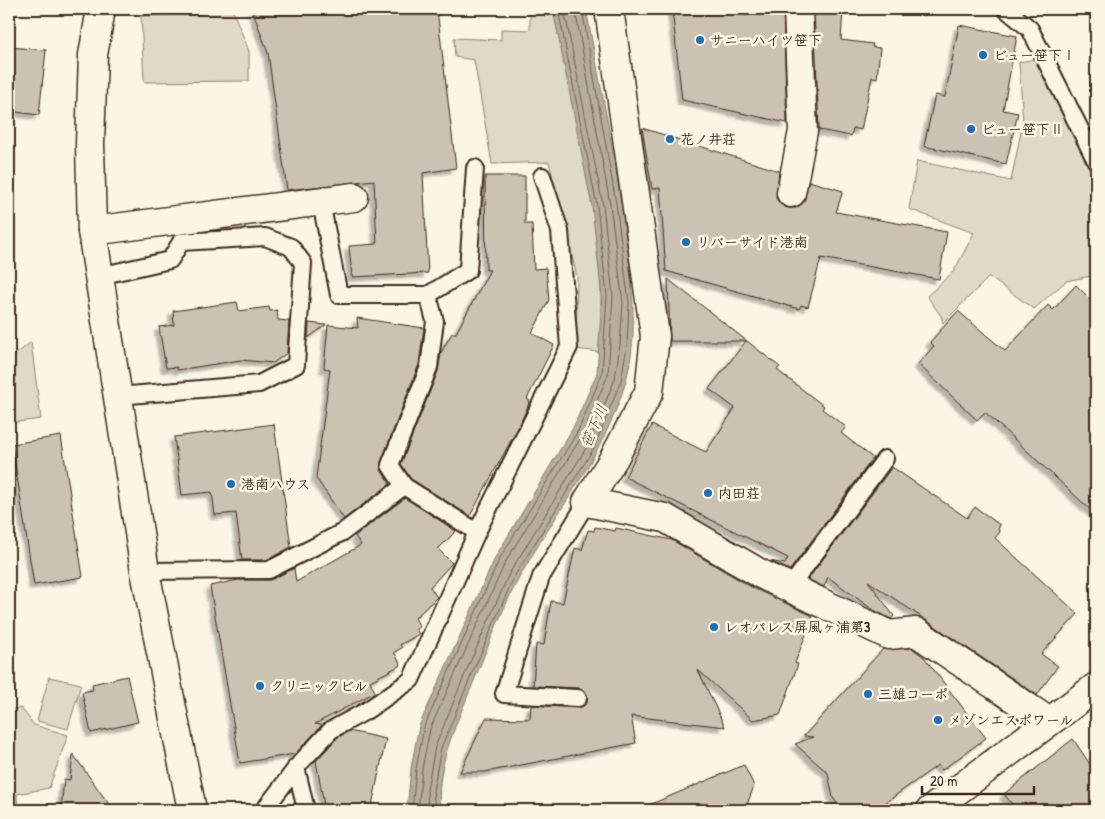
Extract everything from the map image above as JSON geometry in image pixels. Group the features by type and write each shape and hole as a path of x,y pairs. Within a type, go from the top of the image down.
{"street":[{"path":"101,9 93,55 90,144 92,230 145,571 192,810"},
{"path":"609,9 655,336 649,392 614,458 587,502 666,518 761,574 889,635 916,632 1048,721"},
{"path":"791,193 803,131 798,9"},
{"path":"92,230 354,197"},
{"path":"931,810 1096,687"}],"lane":[{"path":"1006,9 1030,29 1096,161"},
{"path":"321,202 339,294 428,295 468,270 475,168"},
{"path":"264,810 296,767 332,730 366,711 411,680 477,532 569,347 560,231 542,176"},
{"path":"99,276 170,260 181,242 265,236 290,247 303,263 296,366 259,384 118,396"},
{"path":"428,295 435,321 429,367 390,465 404,486 477,532"},
{"path":"790,587 885,459"},
{"path":"145,571 269,570 343,532 404,486"},
{"path":"578,698 504,694 541,577 587,502"},
{"path":"296,767 306,810"}],"shaded area":[{"path":"201,9 232,9 249,51 249,81 144,82 141,16 201,14"},
{"path":"530,9 553,9 580,136 595,223 600,266 599,352 576,349 577,277 549,162 492,164 474,60 455,57 454,38 501,40 501,29 530,30"},
{"path":"1036,59 1096,181 1096,275 1066,281 1034,309 989,277 943,323 941,316 927,296 954,271 974,233 909,209 917,161 1011,181 1023,122 1019,62"},
{"path":"31,342 41,419 9,423 9,360"},
{"path":"49,677 81,684 68,729 37,721"},
{"path":"21,708 34,725 68,735 49,788 17,794 18,810 9,810 9,710"}],"water":[{"name":"笹下川","path":"553,9 586,9 613,151 628,254 633,310 632,348 629,366 616,411 604,436 519,578 497,623 446,754 440,781 440,810 407,810 411,768 419,726 496,556 573,428 597,373 602,297 592,206"}],"building":[{"path":"252,9 437,9 456,168 423,173 428,273 352,277 349,246 377,244 374,180 287,190 268,53"},
{"path":"672,9 783,9 787,123 682,100"},
{"path":"814,9 843,9 841,40 873,44 872,47 880,48 877,78 872,77 861,130 853,128 851,136 819,130"},
{"path":"959,25 1017,36 1003,110 1018,113 1006,164 924,146 935,95 945,97"},
{"path":"9,47 46,50 39,115 9,111"},
{"path":"642,128 779,171 776,198 780,204 788,208 797,208 803,203 809,181 843,191 836,212 947,232 939,279 821,258 808,307 801,305 799,309 666,271 660,188 652,189"},
{"path":"485,176 525,176 525,224 532,224 534,269 546,268 549,300 532,333 554,345 527,399 530,401 520,424 470,516 411,479 401,464 438,371 441,353 452,333 456,333 490,270 486,270"},
{"path":"668,279 780,367 777,370 824,406 822,409 846,427 841,433 873,458 790,570 770,561 785,564 788,558 625,477 652,425 706,452 735,408 709,389 746,341 670,341"},
{"path":"1076,285 1096,305 1096,515 985,412 977,420 918,364 934,346 930,342 958,311 1005,351 1048,305 1053,310"},
{"path":"237,302 239,311 269,307 270,311 277,310 278,320 289,321 287,353 273,363 241,360 177,370 177,367 166,368 159,327 174,325 173,311"},
{"path":"357,318 424,328 419,364 381,462 381,470 390,484 344,519 316,478 330,369 324,368 328,325 358,328"},
{"path":"309,323 326,325 308,338"},
{"name":"港南ハウス","path":"274,424 291,547 267,560 242,560 236,513 215,515 212,492 182,495 174,437"},
{"path":"61,436 83,577 34,585 12,444"},
{"path":"892,467 967,518 975,507 1000,525 998,529 1000,532 995,538 1078,614 1041,654 1058,666 1037,695 868,581 894,616 891,619 872,609 828,577 824,587 808,579"},
{"path":"405,498 456,531 438,549 452,563 430,587 437,597 415,618 420,627 416,629 419,634 400,645 402,648 394,652 401,665 370,681 375,692 315,724 322,725 295,754 240,763 210,586 238,580 270,580 294,568 296,582 361,545 355,536"},
{"path":"595,527 615,531 616,528 672,540 753,588 813,616 795,663 798,664 780,715 753,720 698,670 725,727 631,716 636,743 485,772 460,772 486,718 530,719 531,705 577,708 587,703 587,694 579,688 533,686 536,644 544,645 551,601 563,603 575,548 582,550 588,530 594,531"},
{"path":"912,648 924,657 986,738 942,770 938,765 875,810 843,810 833,798 828,773 795,744 813,737 804,736 883,649"},
{"path":"127,676 138,722 91,733 82,692 93,690 92,684"},
{"path":"349,731 386,739 371,810 325,810 316,761 337,738"},
{"path":"1073,739 1096,773 1096,810 1017,810 1004,794"},
{"path":"73,754 113,810 61,810 64,779 70,780"},
{"path":"744,765 754,786 745,810 637,810"}],"place":[{"name":"サニーハイツ笹下","path":"700,40"},
{"name":"ビュー笹下Ⅰ","path":"983,55"},
{"name":"ビュー笹下Ⅱ","path":"971,129"},
{"name":"花ノ井荘","path":"670,139"},
{"name":"リバーサイド港南","path":"686,242"},
{"name":"港南ハウス","path":"231,484"},
{"name":"内田荘","path":"708,493"},
{"name":"レオパレス屏風ヶ浦第3","path":"714,627"},
{"name":"クリニックビル","path":"260,686"},
{"name":"三雄コーポ","path":"868,694"},
{"name":"メゾンエスポワール","path":"938,720"}]}
